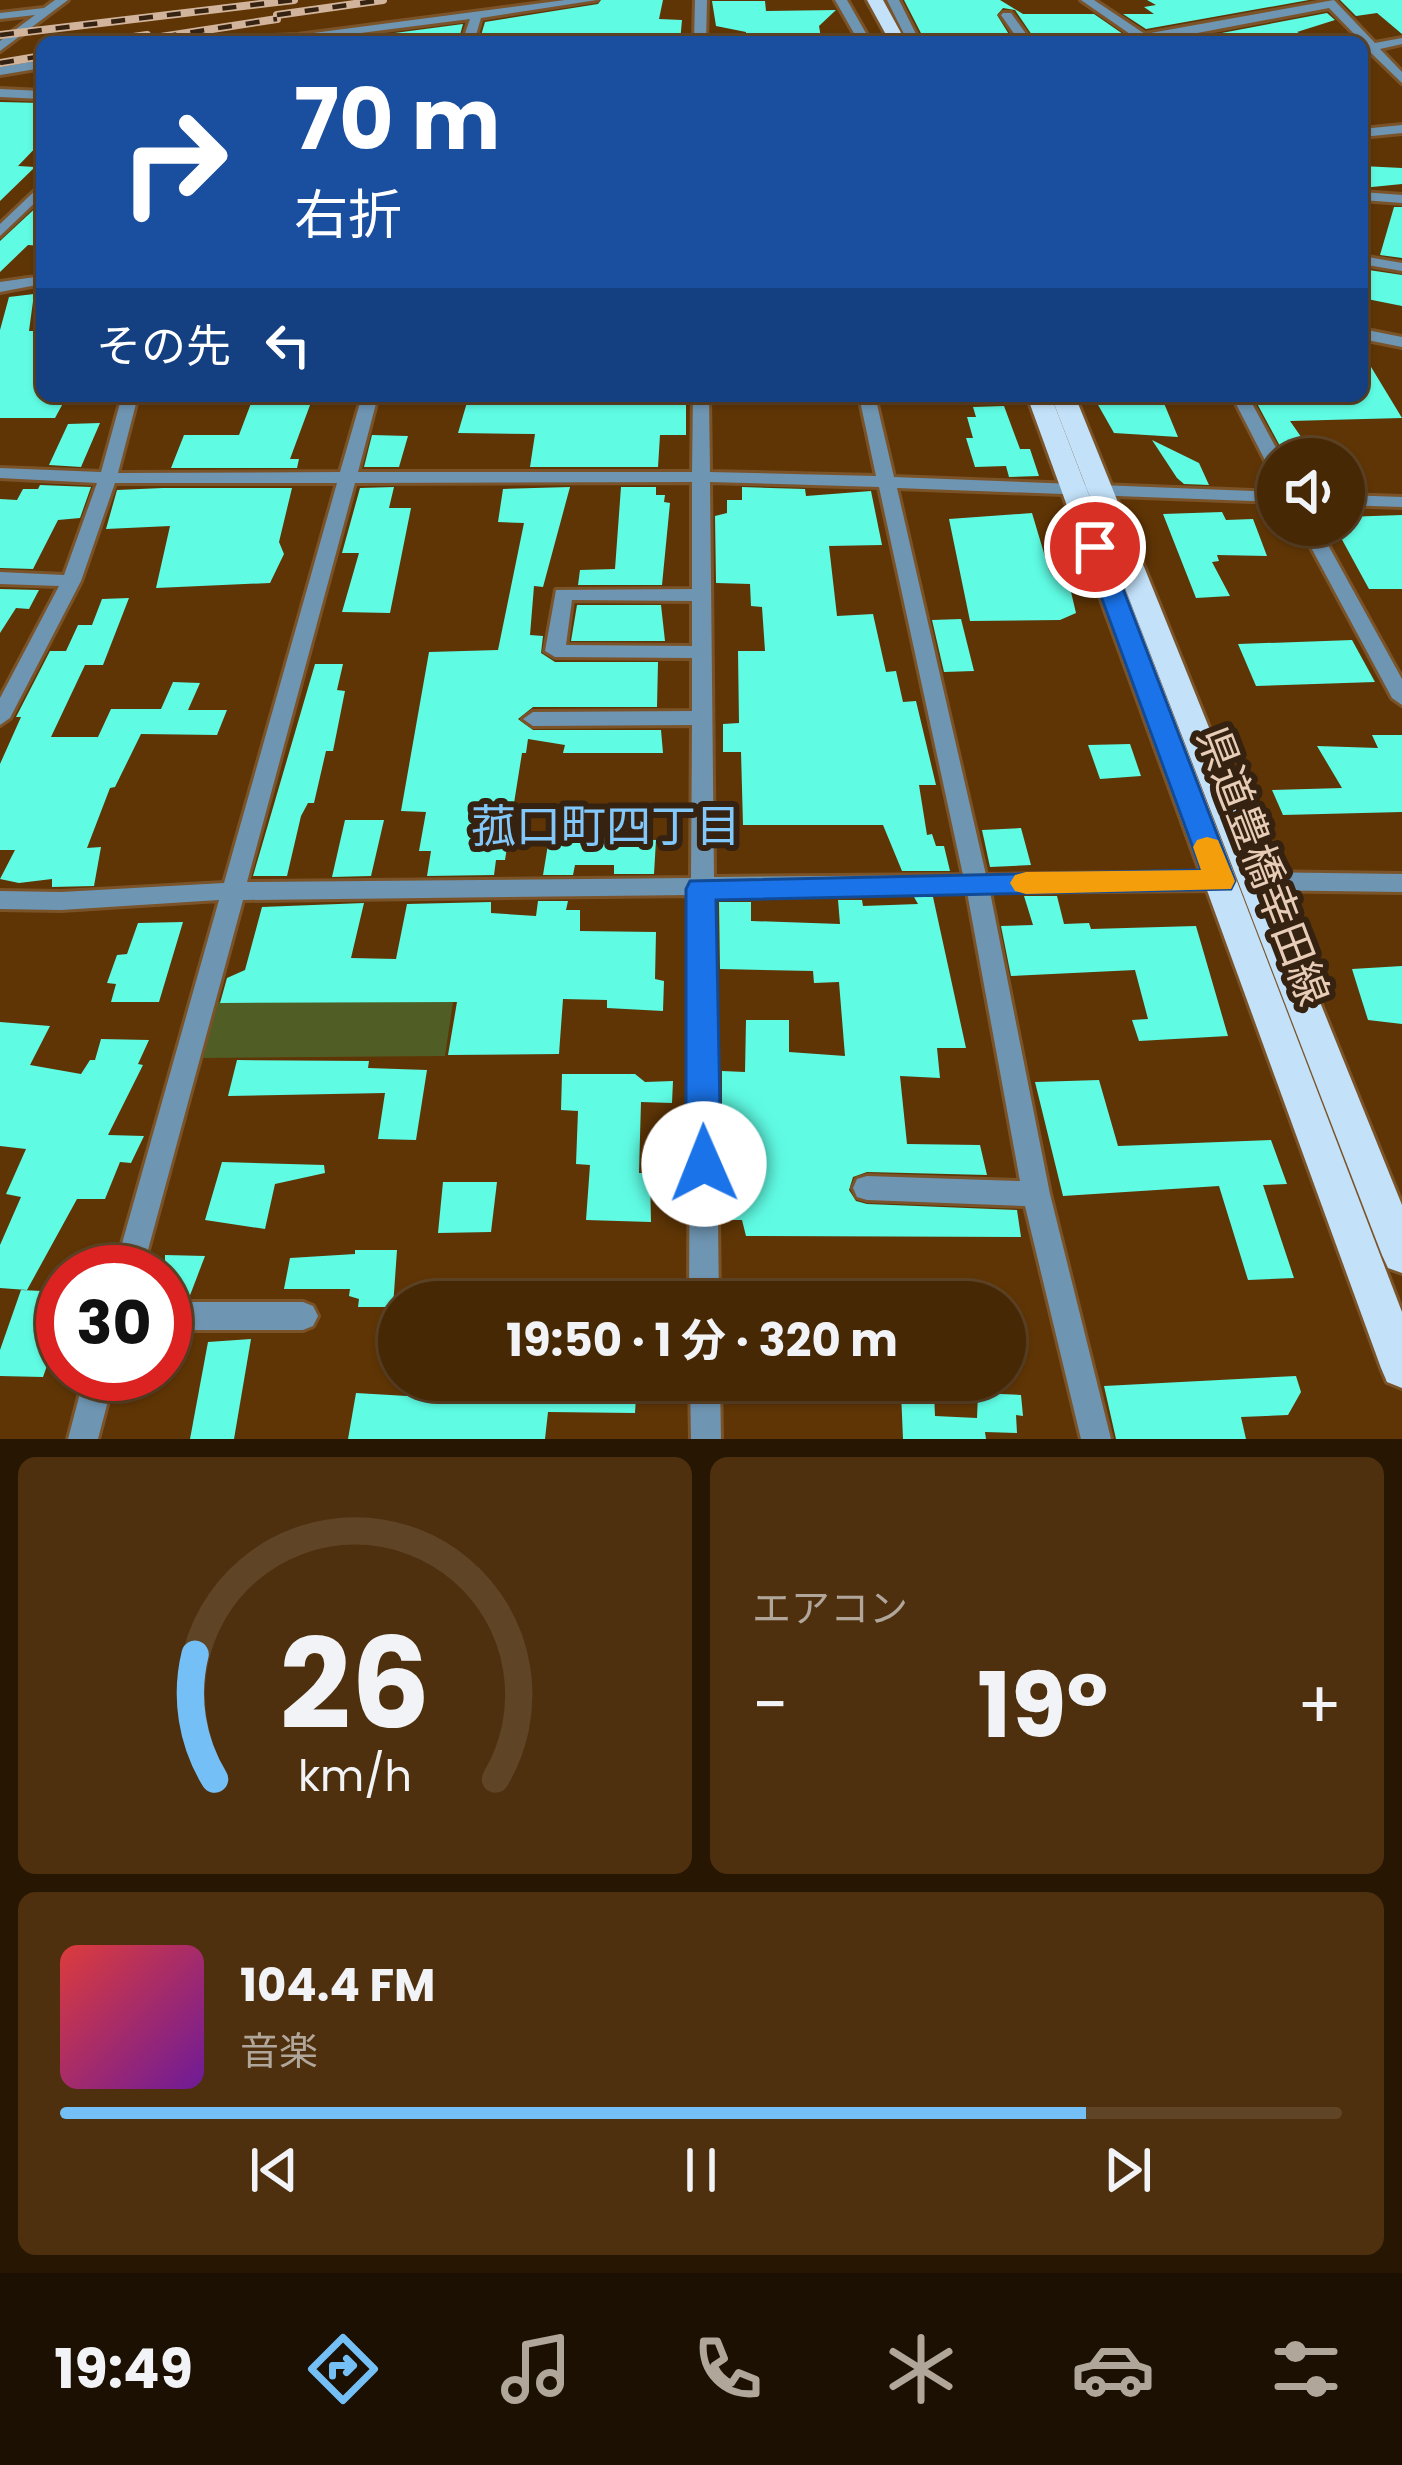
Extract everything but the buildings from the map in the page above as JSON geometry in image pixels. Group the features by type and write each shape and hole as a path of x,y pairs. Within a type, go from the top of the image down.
{"main road":[{"path":"858,0 877,36"},
{"path":"875,0 895,36"},
{"name":"県道豊橋幸田線","path":"1042,402 1087,490 1237,881 1402,1368"},
{"name":"県道豊橋幸田線","path":"1065,402 1087,490"},
{"name":"県道豊橋幸田線","path":"1237,881 1402,1255"}],"street":[{"path":"0,46 62,0"},
{"path":"325,36 591,0"},
{"path":"700,0 700,36"},
{"path":"841,0 862,36"},
{"path":"893,0 911,36"},
{"path":"1087,0 1140,36"},
{"path":"1165,36 1330,2 1360,36"},
{"path":"0,16 42,11"},
{"path":"470,36 477,14"},
{"path":"1007,15 1022,36"},
{"path":"1372,50 1402,41"},
{"path":"1372,50 1402,52"},
{"path":"1372,50 1402,79"},
{"path":"0,71 36,65"},
{"path":"0,93 36,95"},
{"path":"1368,132 1402,129"},
{"path":"0,232 8,216 36,193"},
{"path":"1368,196 1402,199"},
{"path":"1368,261 1402,267"},
{"path":"0,287 36,281"},
{"path":"1368,335 1402,342"},
{"path":"0,718 71,580 108,478 128,402"},
{"path":"135,1245 368,402"},
{"path":"701,402 704,1281"},
{"path":"868,402 977,884 1036,1193 1096,1439"},
{"path":"1243,402 1262,438"},
{"path":"0,473 108,478 702,477 1257,496"},
{"path":"1365,501 1402,502"},
{"path":"1319,546 1402,698"},
{"path":"0,578 71,580"},
{"path":"702,595 563,594 555,651 702,652"},
{"path":"533,719 701,718"},
{"path":"0,900 230,891 1402,883"},
{"path":"867,1188 1036,1193"},
{"path":"192,1316 302,1316"},
{"path":"83,1439 93,1401"},
{"path":"705,1401 706,1439"}],"green space":[{"path":"214,1002 453,1002 445,1056 199,1058"}],"railway":[{"path":"0,35 294,0"},
{"path":"277,15 383,0"},
{"path":"167,36 277,19"},
{"path":"140,36 147,35"},
{"path":"0,63 36,57"}],"slow traffic":[{"path":"1026,883 1220,881 1207,847"}],"district":[{"name":"菰口町四丁目","path":"606,826"}],"route":[{"path":"704,1164 701,889 1220,881 1095,547"}]}
